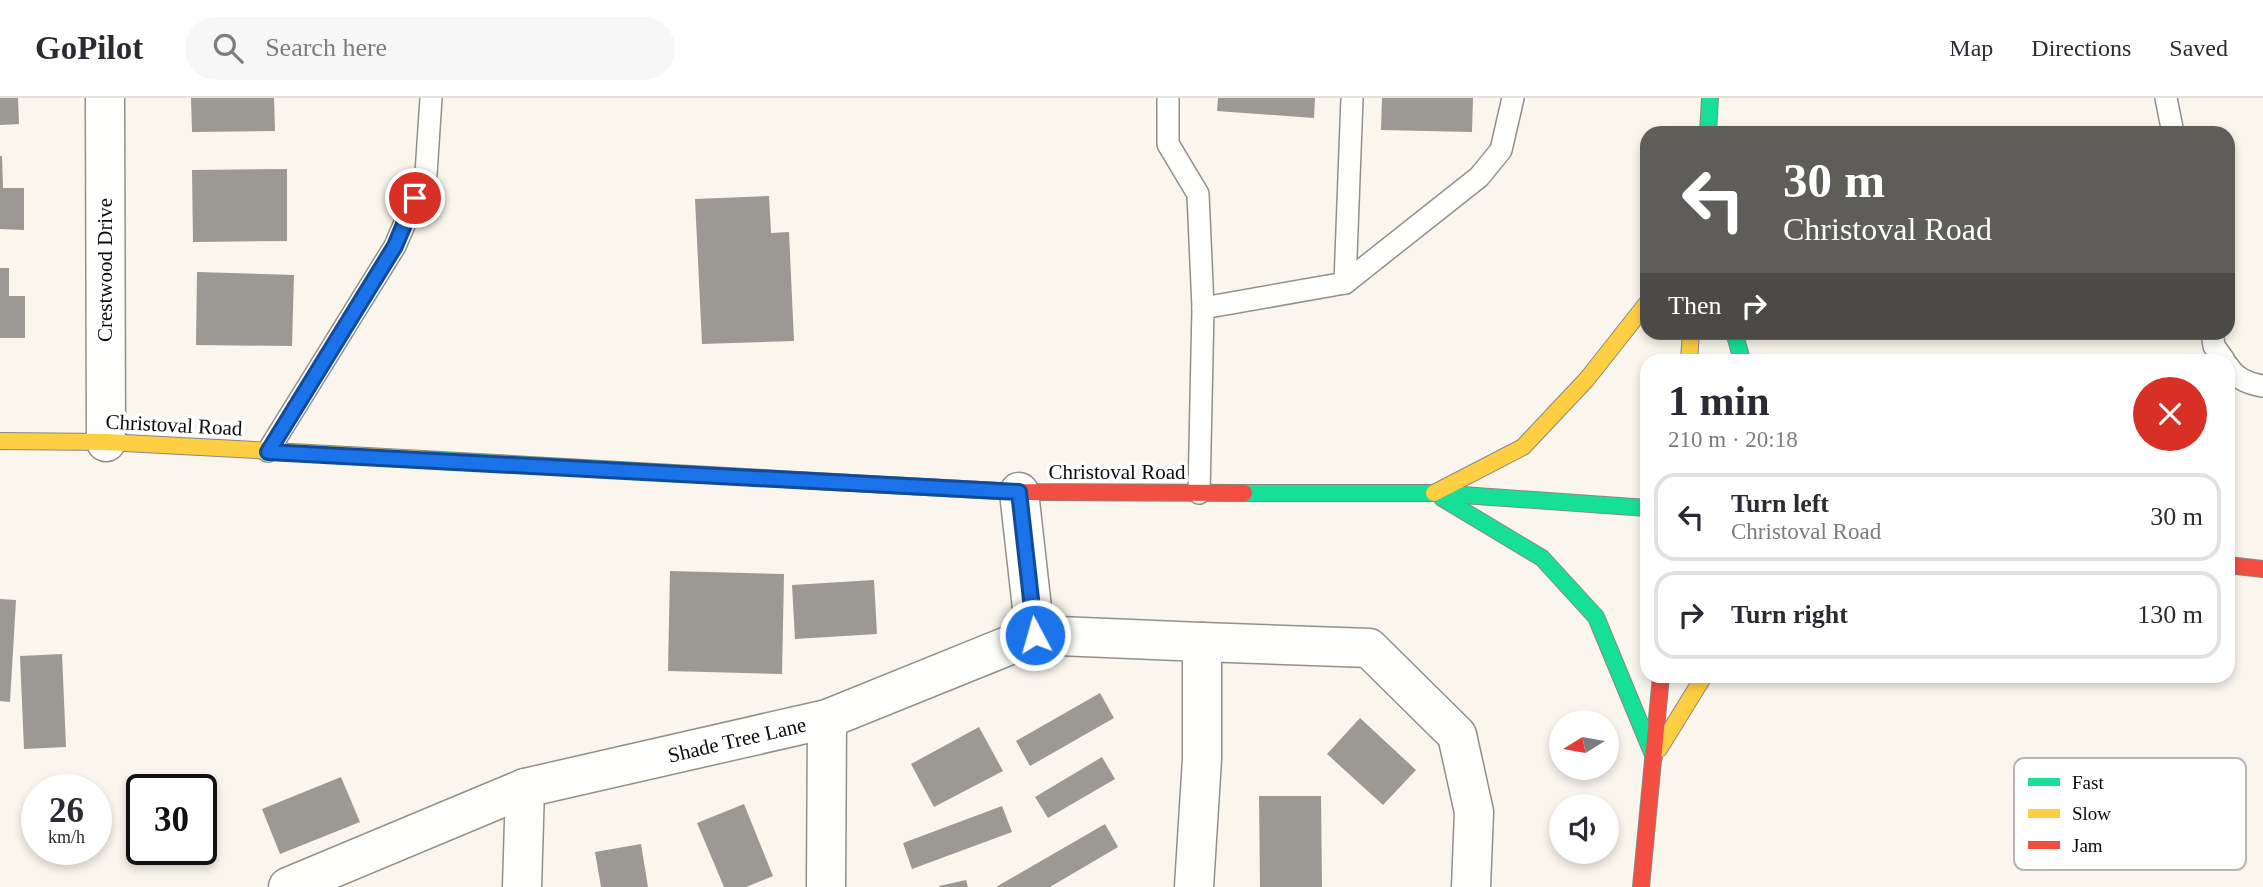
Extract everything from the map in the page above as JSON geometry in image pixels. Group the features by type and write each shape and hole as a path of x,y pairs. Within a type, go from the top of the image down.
{"street":[{"name":"Crestwood Drive","path":"105,98 106,442"},
{"path":"1708,126 1710,98"},
{"path":"1434,493 1523,447 1587,379 1640,312"},
{"name":"Christoval Road","path":"0,441 106,442 1019,492 1434,493 1640,508"},
{"path":"1019,492 1035,635"},
{"path":"1434,493 1542,558 1596,617 1654,757"},
{"path":"2235,566 2263,569"},
{"name":"Shade Tree Lane","path":"288,887 525,788 827,719 1035,635 1369,648 1458,735 1474,812 1471,887"},
{"path":"1194,887 1202,759 1202,642"},
{"path":"1641,887 1660,683"},
{"path":"1654,757 1700,683"},
{"path":"826,887 827,719"},
{"path":"522,887 525,788"}],"lane":[{"path":"268,452 395,246 426,174 431,98"},
{"path":"1168,98 1168,144 1198,194 1203,308 1199,493"},
{"path":"1345,283 1352,98"},
{"path":"1203,308 1345,283 1479,177 1501,150 1513,98"},
{"path":"2166,98 2172,126"},
{"path":"2235,372 2248,384 2263,386"}],"building":[{"path":"0,98 18,98 19,124 0,125"},
{"path":"191,98 274,98 275,131 192,132"},
{"path":"1218,98 1315,98 1314,118 1217,111"},
{"path":"1382,98 1473,98 1472,132 1381,130"},
{"path":"0,156 3,188 24,188 24,230 0,229"},
{"path":"287,169 287,241 193,242 192,170"},
{"path":"769,196 771,233 789,232 794,341 702,344 695,199"},
{"path":"0,268 9,268 9,296 25,296 25,338 0,338"},
{"path":"197,272 294,275 292,346 196,345"},
{"path":"670,571 784,574 782,674 668,671"},
{"path":"874,580 877,634 795,639 792,585"},
{"path":"0,599 16,600 10,702 0,701"},
{"path":"62,654 66,747 24,749 20,656"},
{"path":"1100,693 1114,718 1030,766 1016,741"},
{"path":"1360,718 1416,770 1383,805 1327,754"},
{"path":"979,727 1003,771 934,807 911,764"},
{"path":"1102,757 1115,779 1048,818 1035,797"},
{"path":"341,777 360,822 280,854 262,809"},
{"path":"1259,796 1321,796 1322,887 1260,887"},
{"path":"744,804 773,876 746,887 724,887 697,823"},
{"path":"1002,806 1012,832 912,869 903,843"},
{"path":"1105,824 1118,847 1050,887 996,887"},
{"path":"641,844 648,887 601,887 595,852"},
{"path":"966,880 968,887 939,887 939,886"}],"traffic: fast":[{"path":"1708,126 1710,98"},
{"path":"1736,340 1740,354"},
{"path":"423,459 907,486"},
{"path":"1244,493 1434,493 1640,508"},
{"path":"1442,498 1542,558 1596,617 1654,757"}],"traffic: slow":[{"path":"1434,493 1523,447 1587,379 1640,312"},
{"path":"1689,354 1690,340"},
{"path":"0,441 106,442 423,459"},
{"path":"1659,749 1700,683"}],"traffic: jam":[{"path":"907,486 1019,492 1244,493"},
{"path":"2235,566 2263,569"},
{"path":"1641,887 1660,683"}],"route":[{"path":"415,198 395,246 268,452 1019,492 1035,635"}]}
